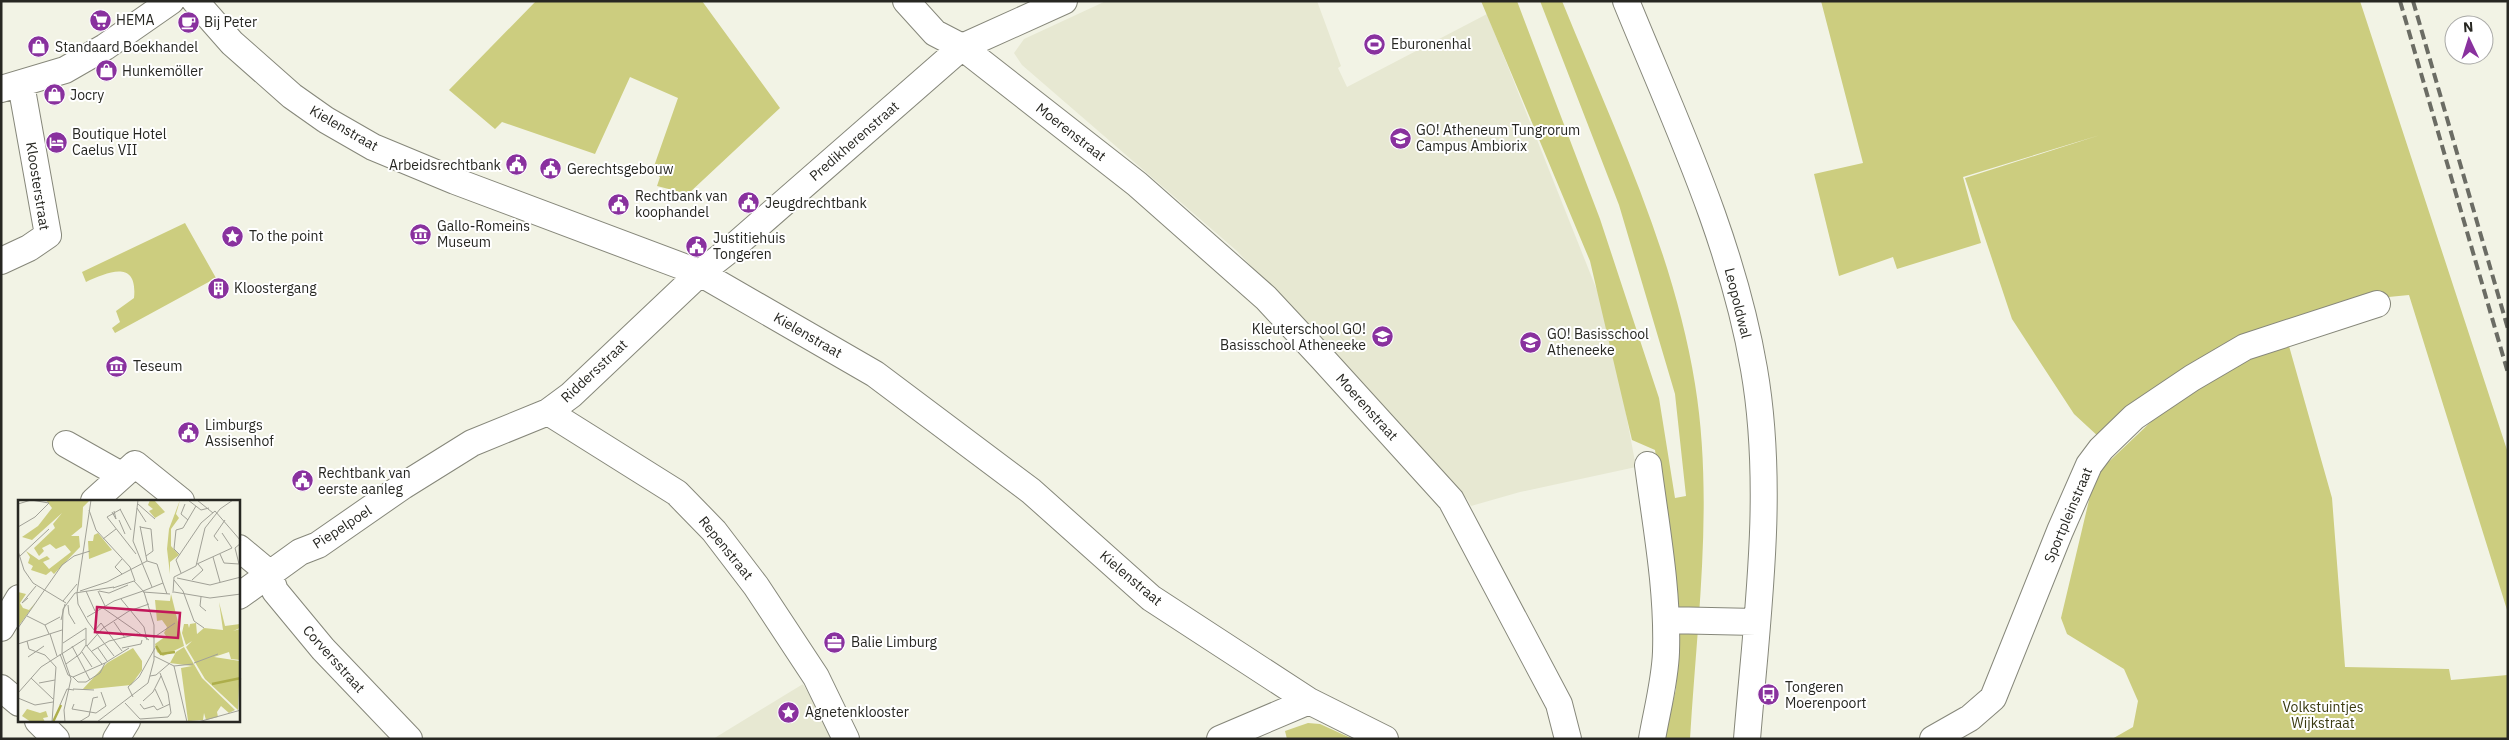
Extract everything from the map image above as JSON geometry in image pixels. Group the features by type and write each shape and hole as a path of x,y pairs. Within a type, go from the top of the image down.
{"street":[{"path":"11,87 65,70 105,47 171,1"},
{"name":"Kielenstraat","path":"195,1 232,43 292,96 326,120 373,147 455,181 700,273 875,374 1031,491 1151,598 1309,701 1385,739"},
{"name":"Moerenstraat","path":"906,1 935,33 962,47 1137,184 1266,298 1451,500 1560,704 1568,739"},
{"name":"Predikherenstraat","path":"700,273 732,248 962,47 1064,1"},
{"name":"Leopoldwal","path":"1626,1 1704,190 1745,324 1754,371 1762,463 1760,585 1747,739"},
{"name":"Kloosterstraat","path":"1,261 29,248 48,235 11,87"},
{"name":"Riddersstraat","path":"472,443 548,412 571,395 700,273"},
{"name":"Sportpleinstraat","path":"1933,739 1970,718 1993,698 2060,531 2089,465 2101,449 2134,417 2192,378 2246,347 2377,304"},
{"name":"Repenstraat","path":"548,412 677,493 714,531 756,586 816,677 846,739"},
{"name":"Piepelpoel","path":"240,595 300,552 318,545 404,486 472,443"},
{"path":"66,444 121,476"},
{"path":"95,500 135,464 180,500"},
{"path":"1648,465 1665,588 1666,620 1666,654 1652,739"},
{"path":"240,549 269,573"},
{"name":"Corversstraat","path":"269,573 275,591 323,649 409,739"},
{"path":"1,628 18,600"},
{"path":"1666,620 1756,622"},
{"path":"1,688 18,702"},
{"path":"1220,739 1309,701"},
{"path":"39,722 56,739"},
{"path":"116,739 126,722"}],"shaded area":[{"path":"1106,1 1317,1 1341,66 1338,68 1347,87 1487,14 1608,318 1636,467 1520,492 1471,506 1468,500 1237,251 1022,65 1014,53 1024,39"},
{"name":"Agnetenklooster","path":"803,684 835,739 713,739"}],"green space":[{"path":"536,1 702,1 780,108 688,194 657,186 660,177 652,172 678,98 630,77 595,154 502,122 495,129 449,90"},
{"path":"1481,1 1517,1 1600,219 1659,398 1675,498 1686,496 1675,394 1619,205 1540,1 1562,1 1621,141 1657,237 1672,286 1695,384 1701,428 1703,472 1704,517 1700,606 1690,739 1664,739 1676,689 1678,608 1655,450 1632,440 1590,261"},
{"path":"1821,1 2360,1 2508,453 2508,613 2409,295 2368,299 2275,326 2100,438 2074,414 2012,319 1965,178 2100,135 1963,177 1981,243 1897,269 1893,257 1839,276 1814,174 1863,163"},
{"path":"185,223 216,278 115,333 112,328 120,322 116,311 134,298 134,286 131,278 126,273 112,272 86,282 82,272"},
{"name":"Volkstuintjes Wijkstraat","path":"2289,346 2332,498 2345,667 2449,669 2451,680 2508,675 2508,739 2112,739 2133,727 2138,701 2124,669 2067,634 2061,618 2090,496 2099,471 2156,417 2198,389 2245,361"},
{"path":"1308,723 1320,724 1353,739 1287,739 1285,731"}],"railway":[{"path":"2400,1 2508,373"},
{"path":"2413,1 2508,329"}],"place":[{"name":"HEMA","path":"100,20"},
{"name":"Bij Peter","path":"188,22"},
{"name":"Eburonenhal","path":"1375,44"},
{"name":"Standaard Boekhandel","path":"39,47"},
{"name":"Hunkemöller","path":"106,71"},
{"name":"Jocry","path":"54,95"},
{"name":"GO! Atheneum Tungrorum Campus Ambiorix","path":"1400,138"},
{"name":"Boutique Hotel Caelus VII","path":"56,142"},
{"name":"Arbeidsrechtbank","path":"517,165"},
{"name":"Gerechtsgebouw","path":"551,169"},
{"name":"Jeugdrechtbank","path":"749,203"},
{"name":"Rechtbank van koophandel","path":"619,204"},
{"name":"Gallo-Romeins Museum","path":"421,234"},
{"name":"To the point","path":"233,236"},
{"name":"Justitiehuis Tongeren","path":"697,246"},
{"name":"Kloostergang","path":"218,288"},
{"name":"Kleuterschool GO! Basisschool Atheneeke","path":"1382,337"},
{"name":"GO! Basisschool Atheneeke","path":"1531,342"},
{"name":"Teseum","path":"117,366"},
{"name":"Limburgs Assisenhof","path":"189,433"},
{"name":"Rechtbank van eerste aanleg","path":"302,481"},
{"name":"Balie Limburg","path":"835,642"},
{"name":"Tongeren Moerenpoort","path":"1769,695"},
{"name":"Agnetenklooster","path":"789,712"}]}
